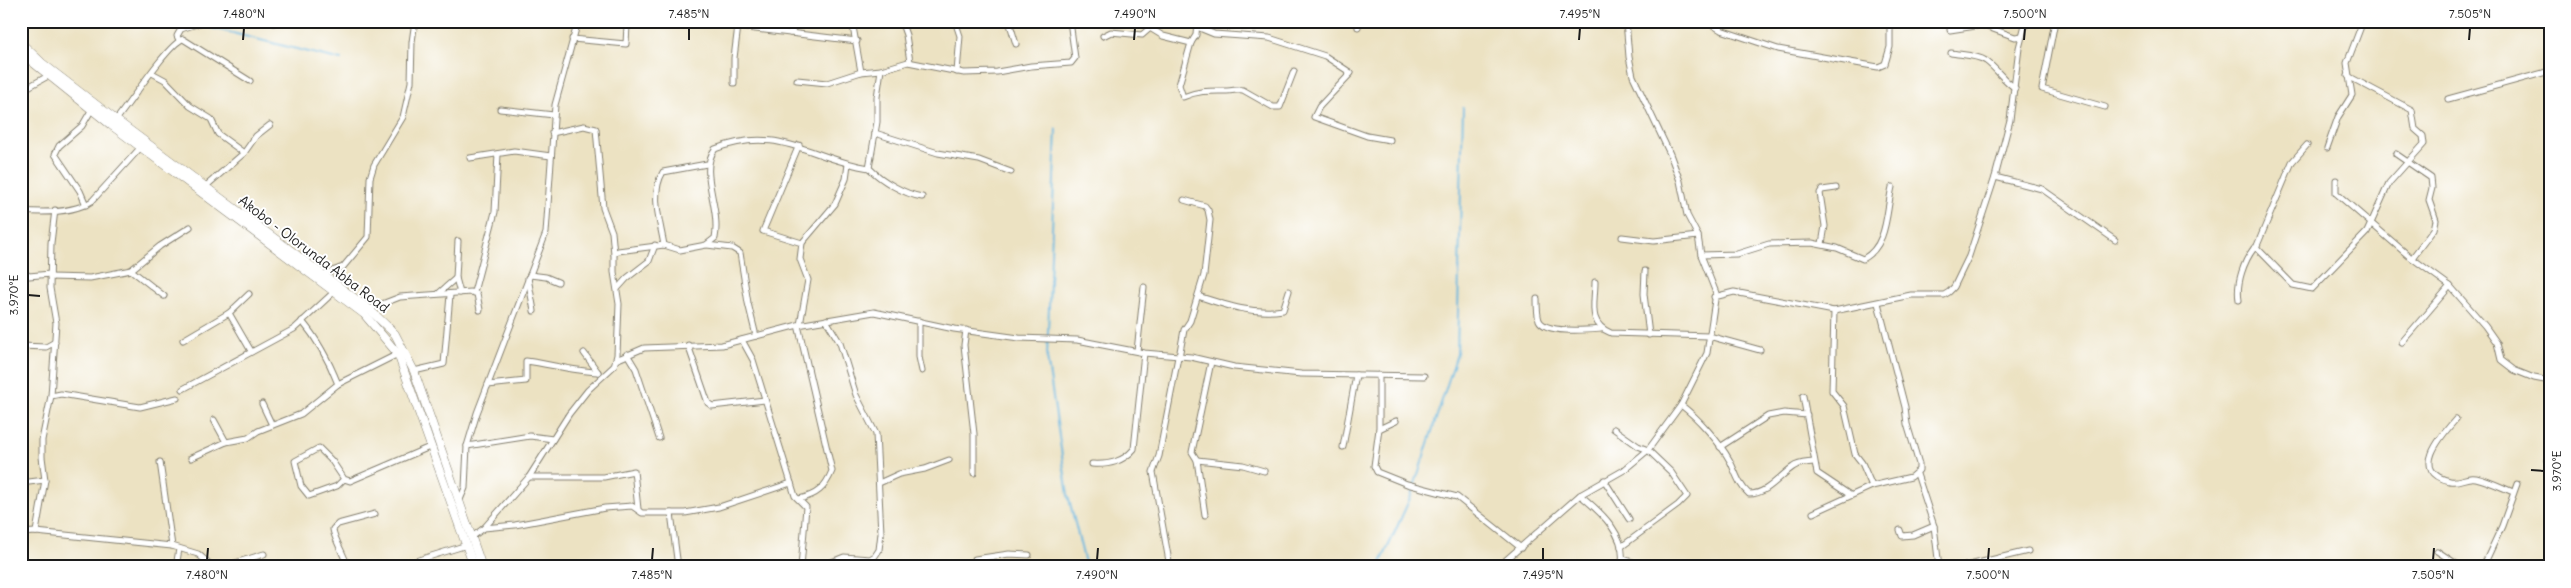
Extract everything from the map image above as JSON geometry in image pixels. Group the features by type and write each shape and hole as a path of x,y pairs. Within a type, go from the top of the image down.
{"main road":[{"name":"Akobo - Olorunda Abba Road","path":"21,43 42,63 206,186 215,198 364,314 398,354 474,567"},
{"name":"Akobo - Olorunda Abba Road","path":"21,53 141,147 324,274 369,309 395,334 414,371 482,567"}],"street":[{"path":"179,40 177,36 182,29 206,21"},
{"path":"324,274 343,267 368,237 370,178 374,165 403,117 411,82 412,42 415,21"},
{"path":"459,503 465,488 467,446 477,413 546,233 554,115 559,85 578,21"},
{"path":"572,39 626,44 628,25 648,21"},
{"path":"688,21 857,41"},
{"path":"790,33 797,21"},
{"path":"852,21 861,72"},
{"path":"901,21 906,35 910,62"},
{"path":"955,21 960,36 957,72"},
{"path":"1009,21 1016,44"},
{"path":"797,80 827,83 861,72 881,70 910,62 957,72 997,72 1031,66 1071,63 1075,58 1070,21"},
{"path":"1103,36 1110,32 1142,35 1150,28 1152,21"},
{"path":"1498,567 1580,495 1624,470 1648,450 1681,406 1708,353 1714,297 1716,294 1701,255 1698,236 1687,215 1680,181 1670,154 1634,76 1629,57 1626,21"},
{"path":"1706,21 1721,30 1778,49 1878,67 1885,64 1890,48 1890,21"},
{"path":"1714,297 1734,292 1834,311 1911,295 1944,295 1954,288 1969,256 1995,177 2015,88 2022,36 2026,21"},
{"path":"2055,21 2042,89 2105,107"},
{"path":"2327,148 2338,117 2352,95 2347,64 2363,21"},
{"path":"1294,72 1280,107 1273,107 1238,89 1226,91 1208,89 1183,97 1179,85 1191,43 1196,35 1197,24 1214,34 1269,38 1325,56 1337,62 1351,73 1319,107 1314,117 1367,136 1390,140"},
{"path":"1950,30 1982,25 2015,37 2022,36"},
{"path":"734,83 734,58 738,26"},
{"path":"1150,28 1163,36 1191,43"},
{"path":"116,120 152,73 162,56 179,40 187,40 250,80"},
{"path":"1951,53 1976,57 1986,61 2003,80 2015,88"},
{"path":"869,168 875,133 877,96 881,70"},
{"path":"2448,98 2550,71"},
{"path":"152,73 165,80 190,106 211,119 218,134 244,153"},
{"path":"21,91 48,76"},
{"path":"2256,248 2293,285 2312,289 2368,232 2389,183 2424,144 2423,136 2415,128 2412,110 2348,76"},
{"path":"86,205 80,191 55,154 60,146 82,126 92,109"},
{"path":"500,109 554,115"},
{"path":"206,186 244,153 256,136 270,125"},
{"path":"472,537 484,528 529,477 569,414 600,373 614,366 617,357 618,288 614,272 612,232 603,208 596,129 584,126 552,133"},
{"path":"875,133 938,153 979,160 1011,172"},
{"path":"706,245 715,238 717,216 707,164 715,149 734,143 772,140 799,145 848,164 869,168 878,177 915,196 922,197"},
{"path":"799,145 763,231 802,243"},
{"path":"2239,300 2240,280 2249,255 2256,248 2292,162 2307,145"},
{"path":"21,210 55,210 86,205 92,201 141,147"},
{"path":"470,158 514,152 551,156"},
{"path":"474,292 495,212 498,154"},
{"path":"2396,154 2431,178 2432,188 2429,200 2436,220 2434,229 2412,258"},
{"path":"664,245 657,208 657,182 664,172 707,164"},
{"path":"799,499 808,497 824,488 832,471 799,325 808,280 800,259 802,243 835,204 846,179 848,164"},
{"path":"1995,177 2036,187 2048,192 2115,240"},
{"path":"2336,180 2336,193 2370,224 2450,286 2485,326 2497,343 2501,360 2514,370 2534,378 2550,381"},
{"path":"1822,244 1825,226 1820,193 1822,190 1836,188"},
{"path":"1701,255 1737,254 1774,243 1822,244 1863,259 1870,256 1876,249 1884,229 1892,188"},
{"path":"1170,567 1153,472 1159,456 1184,330 1190,321 1205,268 1210,214 1204,206 1184,200"},
{"path":"36,532 45,480 42,440 51,396 55,342 56,314 51,298 50,276 55,210"},
{"path":"23,273 90,278 131,270 160,246 190,227"},
{"path":"1622,237 1654,241 1698,236"},
{"path":"458,241 456,278 460,293"},
{"path":"614,254 618,251 655,245 664,245 680,250 706,245 732,248 740,252 748,303 756,336"},
{"path":"618,288 627,278 649,261 655,245"},
{"path":"131,270 164,296"},
{"path":"1645,271 1644,294 1650,335"},
{"path":"529,277 546,277 558,282"},
{"path":"529,277 534,311"},
{"path":"438,294 456,278"},
{"path":"1595,282 1595,322 1601,330"},
{"path":"2402,342 2450,286"},
{"path":"1136,351 1144,287"},
{"path":"1198,296 1237,307 1265,312 1283,310 1289,291"},
{"path":"183,390 251,351 281,338 335,292"},
{"path":"369,309 400,296 450,295 474,292"},
{"path":"474,292 477,294 480,310"},
{"path":"183,340 229,313 249,294"},
{"path":"414,371 444,364 450,295"},
{"path":"1537,299 1539,320 1544,325 1572,331 1601,330 1611,333 1709,336 1760,350"},
{"path":"1878,303 1903,398 1907,424 1920,464 1917,474 1934,526 1940,567"},
{"path":"1834,311 1832,390 1844,406 1855,454 1862,463 1872,486"},
{"path":"617,357 644,348 688,345 715,346 799,325 874,312 966,330 1019,338 1077,340 1144,354 1179,357 1234,367 1301,374 1424,376"},
{"path":"229,313 251,351"},
{"path":"819,567 844,558 870,559 879,550 881,533 876,434 856,395 840,343 826,320"},
{"path":"302,321 313,334 328,360 338,384"},
{"path":"919,321 919,357 922,371"},
{"path":"966,330 964,345 974,434 974,473"},
{"path":"742,340 753,360 795,496 806,507 801,567"},
{"path":"21,346 46,347 55,342"},
{"path":"688,345 708,403 712,406 765,400"},
{"path":"584,353 600,373"},
{"path":"191,458 226,442 248,438 272,425 305,412 338,384 398,354"},
{"path":"1092,464 1114,463 1125,458 1134,449 1144,354"},
{"path":"626,355 636,369 659,438"},
{"path":"488,384 526,381 526,361 571,371 600,373"},
{"path":"1205,515 1197,460 1192,452 1211,362"},
{"path":"1343,448 1356,375"},
{"path":"1379,376 1379,429 1374,466 1377,472 1407,484 1457,497 1520,548"},
{"path":"51,396 61,394 140,407 177,398"},
{"path":"1803,396 1813,444 1813,462 1817,474 1850,495"},
{"path":"262,404 272,425"},
{"path":"1681,406 1720,447 1729,460 1741,486 1749,494 1754,494 1776,482 1795,466 1813,462"},
{"path":"1720,447 1768,416 1784,414 1807,415"},
{"path":"2456,419 2438,439 2433,448 2432,468 2436,475 2452,481 2465,477 2476,478 2513,492"},
{"path":"214,420 226,442"},
{"path":"1379,429 1396,421"},
{"path":"1614,429 1638,446 1648,450 1671,472 1686,497 1621,547"},
{"path":"467,446 530,436 553,439"},
{"path":"344,479 338,486 309,496 301,486 295,461 319,448 332,461 344,479 350,481 432,446"},
{"path":"879,484 899,474 925,469 948,460"},
{"path":"1197,460 1243,465 1264,471"},
{"path":"160,462 172,546"},
{"path":"529,477 604,477 634,471 638,509"},
{"path":"1812,513 1872,486 1917,474"},
{"path":"21,483 45,480"},
{"path":"1604,480 1629,518"},
{"path":"484,528 514,525 605,508 632,506 642,513 686,513 719,507 791,483"},
{"path":"2483,567 2502,526 2517,484"},
{"path":"1580,495 1613,527 1621,547 1623,559 1621,567"},
{"path":"671,513 678,567"},
{"path":"348,567 341,546 333,535 333,529 338,524 376,514"},
{"path":"1900,530 1902,536 1913,535 1934,526"},
{"path":"21,534 36,532 172,546 198,554 212,567"},
{"path":"396,567 467,545"},
{"path":"176,567 179,548"},
{"path":"1962,567 2028,551"},
{"path":"2438,551 2461,567"},
{"path":"231,567 235,563 264,554"},
{"path":"975,567 975,559 1009,554 1029,555"},
{"path":"1623,559 1648,567"},
{"path":"747,567 757,567"}],"waterway":[{"path":"186,21 193,23"},
{"path":"200,25 341,60"},
{"path":"1379,567 1411,496 1457,354 1463,108"},
{"path":"1056,129 1047,357 1068,495 1086,567"}]}
